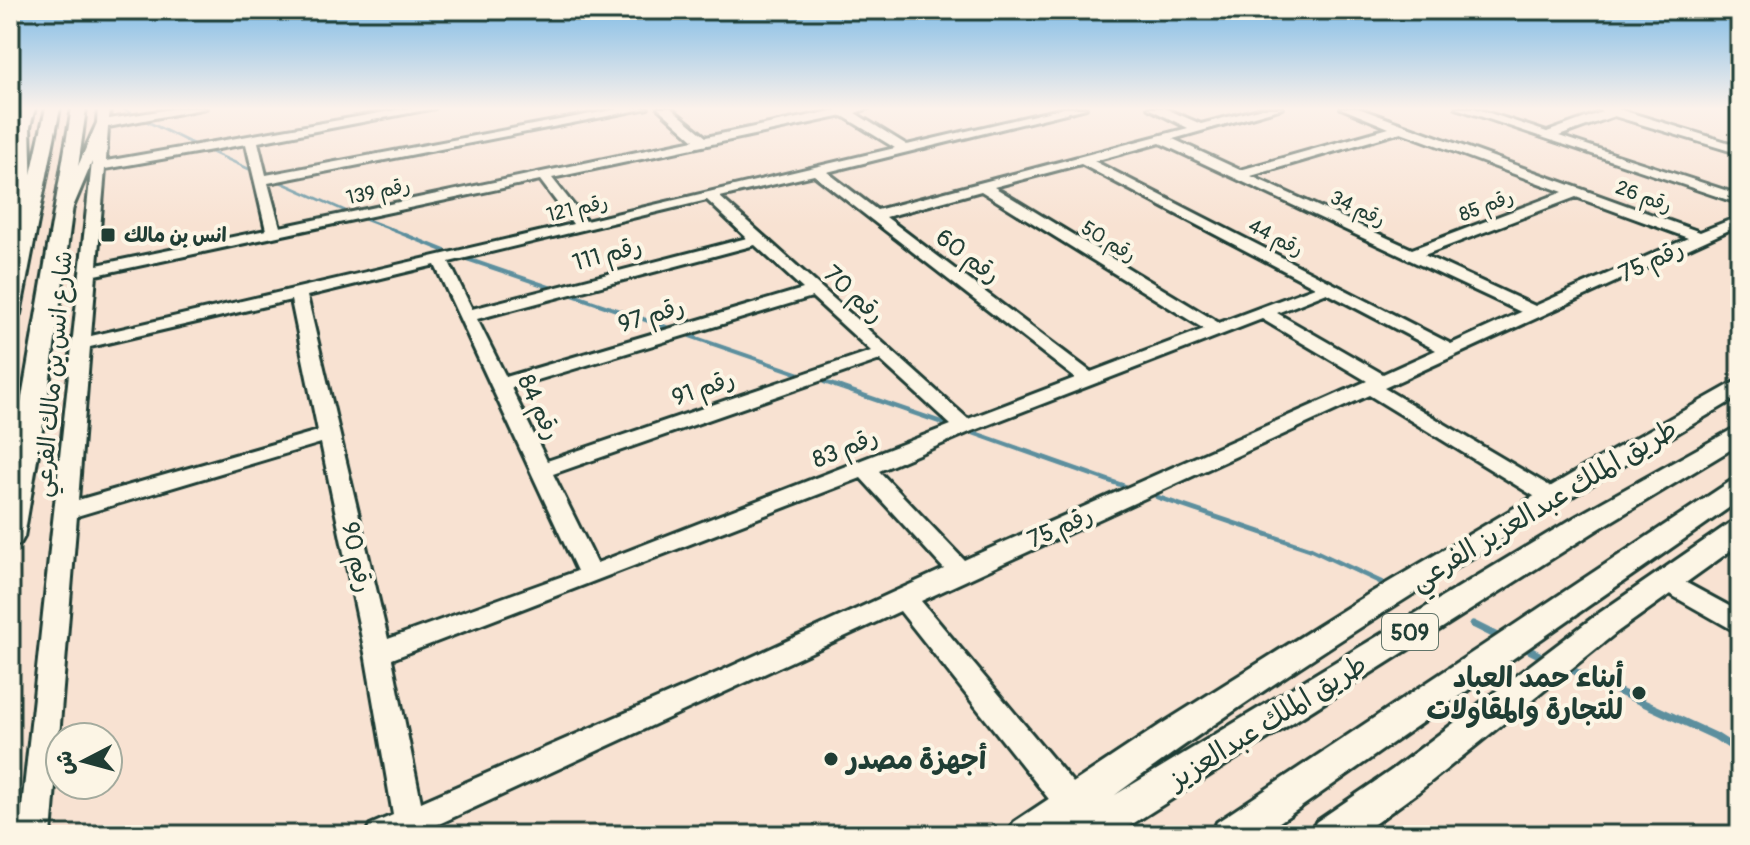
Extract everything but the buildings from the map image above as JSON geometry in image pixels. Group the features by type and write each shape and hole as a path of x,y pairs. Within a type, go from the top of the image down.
{"main road":[{"path":"10,314 45,147"},
{"path":"10,537 35,400 73,147"},
{"name":"طريق الملك عبدالعزيز الفرعي","path":"1027,835 1078,820 1169,736 1511,524 1550,496 1740,386"},
{"name":"طريق الملك عبدالعزيز","path":"1078,820 1740,433"},
{"name":"509","path":"1230,835 1740,487"},
{"path":"1329,835 1405,781 1606,624 1740,530"}],"street":[{"path":"10,179 18,147"},
{"path":"25,147 27,234"},
{"path":"61,220 90,147"},
{"name":"شارع انس بن مالك الفرعي","path":"35,835 100,147"},
{"path":"98,166 203,147"},
{"path":"253,147 274,233"},
{"path":"261,180 433,147"},
{"name":"رقم 139","path":"88,272 678,147"},
{"name":"رقم 121","path":"82,344 912,147"},
{"path":"875,215 1130,147"},
{"name":"رقم 34","path":"1180,147 1538,314"},
{"path":"1239,175 1334,147"},
{"name":"رقم 26","path":"1454,147 1702,238"},
{"path":"1581,147 1740,200"},
{"name":"رقم 44","path":"1083,160 1449,350"},
{"name":"رقم 60","path":"817,171 1090,380"},
{"path":"543,176 583,227"},
{"name":"رقم 50","path":"982,186 1216,329"},
{"name":"رقم 85","path":"1411,255 1575,192"},
{"name":"رقم 70","path":"711,197 965,427"},
{"name":"رقم 75","path":"381,835 1740,220"},
{"name":"رقم 111","path":"467,316 759,239"},
{"name":"رقم 84","path":"440,260 591,575"},
{"name":"رقم 83","path":"378,653 591,575 1329,287"},
{"name":"رقم 97","path":"500,385 815,291"},
{"name":"رقم 90","path":"298,294 378,653 409,821"},
{"path":"1264,313 1550,496"},
{"name":"رقم 91","path":"541,471 883,353"},
{"path":"67,511 330,434"},
{"path":"865,469 961,572"},
{"path":"1668,582 1740,624"},
{"path":"905,599 1078,820 1011,835"}],"waterway":[{"path":"207,150 249,169"},
{"path":"276,180 350,213"},
{"path":"362,218 395,230"},
{"path":"395,230 450,253"},
{"path":"467,259 552,288"},
{"path":"570,294 669,328"},
{"path":"690,336 800,374"},
{"path":"824,382 836,386"},
{"path":"836,386 842,388"},
{"path":"836,386 946,424"},
{"path":"974,433 1124,486"},
{"path":"1157,497 1310,549 1387,585"},
{"path":"1473,624 1497,636"},
{"path":"1527,649 1541,656"},
{"path":"1572,670 1715,736 1740,752"}],"place":[{"name":"انس بن مالك","path":"108,235"},
{"name":"أبناء حمد العباد للتجارة والمقاولات","path":"1639,693"},
{"name":"أجهزة مصدر","path":"831,759"}]}
